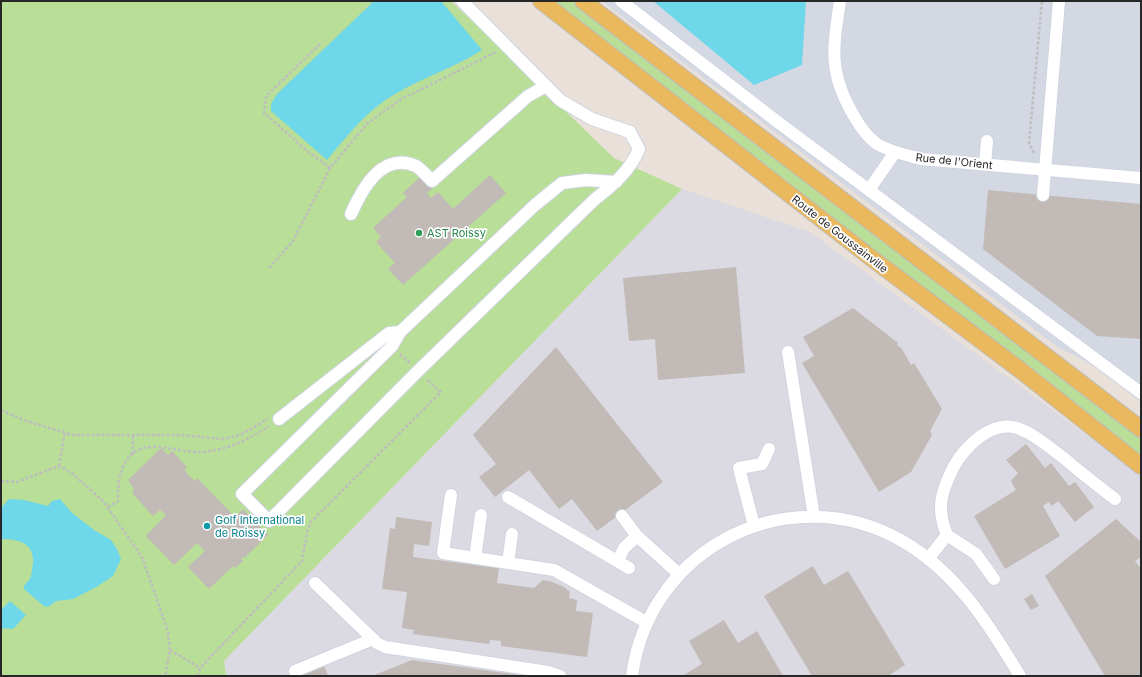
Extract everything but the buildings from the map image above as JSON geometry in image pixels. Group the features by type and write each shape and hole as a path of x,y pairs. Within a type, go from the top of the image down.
{"main road":[{"name":"Route de Goussainville","path":"540,1 1018,369 1141,466"},
{"path":"583,1 1141,429"}],"street":[{"path":"462,1 560,100 592,119 630,132 639,149 633,163 616,182 594,200 418,371 270,521 242,494 392,346 400,332 535,205 562,183 586,180 616,182"},
{"path":"621,1 869,190 1141,393"},
{"name":"Rue de l'Orient","path":"840,1 833,49 836,78 850,110 864,133 877,144 895,152 921,159 1141,178"},
{"path":"1043,195 1059,1"},
{"path":"351,214 364,186 373,175 383,169 399,163 416,166 432,181 528,96 546,86"},
{"path":"985,164 988,141"},
{"path":"869,190 895,152"},
{"path":"276,417 389,333 400,332"},
{"path":"788,352 814,517"},
{"path":"994,579 976,554 947,535 941,520 940,506 944,486 961,453 980,435 1002,428 1015,428 1034,436 1115,499"},
{"path":"754,526 739,468 762,464 769,449"},
{"path":"452,495 443,553 554,570 646,622"},
{"path":"508,497 629,568"},
{"path":"475,558 481,515"},
{"path":"622,516 637,536 679,574"},
{"path":"632,676 634,657 646,622 663,593 691,561 712,546 754,526 775,520 814,517 858,522 905,543 928,559 970,600 990,625 1020,676"},
{"path":"508,563 512,534"},
{"path":"928,559 947,535"},
{"path":"618,561 624,548 637,536"},
{"path":"315,583 373,639 385,647 548,672 560,676"},
{"path":"295,671 373,639"}],"path":[{"path":"320,44 266,96 264,113 306,150 330,168"},
{"path":"269,268 293,241 330,168 368,123 400,100 476,64 508,46"},
{"path":"198,676 200,668 302,561 307,532 311,522 441,392 418,371"},
{"path":"1,410 26,421 73,435 181,435 223,439 242,434 276,417"},
{"path":"108,507 118,501 117,481 123,466 132,454 141,449 151,447 199,452 219,449 254,436 276,417"},
{"path":"59,466 65,432"},
{"path":"132,454 133,435"},
{"path":"1,481 17,482 59,466"},
{"path":"59,466 73,474 108,507 142,556 168,631 170,650 165,676"},
{"path":"170,650 200,668"}],"shaded area":[{"path":"602,1 1141,1 1141,402 1093,365 1059,348"},
{"path":"682,189 810,232 1141,475 1141,676 226,676 224,661"}],"green space":[{"path":"1,1 451,1 614,158 682,189 224,661 226,676 1,676"},
{"path":"550,1 573,1 1141,436 1141,456"}],"water":[{"path":"374,1 441,1 482,50 417,82 380,104 359,123 327,160 271,111 271,104 277,94"},
{"path":"653,1 806,1 802,65 754,85"},
{"path":"9,499 24,500 48,506 52,501 60,499 71,512 94,530 111,540 121,559 113,576 73,599 56,601 50,606 45,607 24,589 24,586 30,579 32,573 33,556 31,551 19,541 1,539 1,508"},
{"path":"10,601 26,615 13,629 1,628 1,610"}],"place":[{"name":"AST Roissy","path":"419,233"},
{"name":"Golf International de Roissy","path":"207,526"}]}
